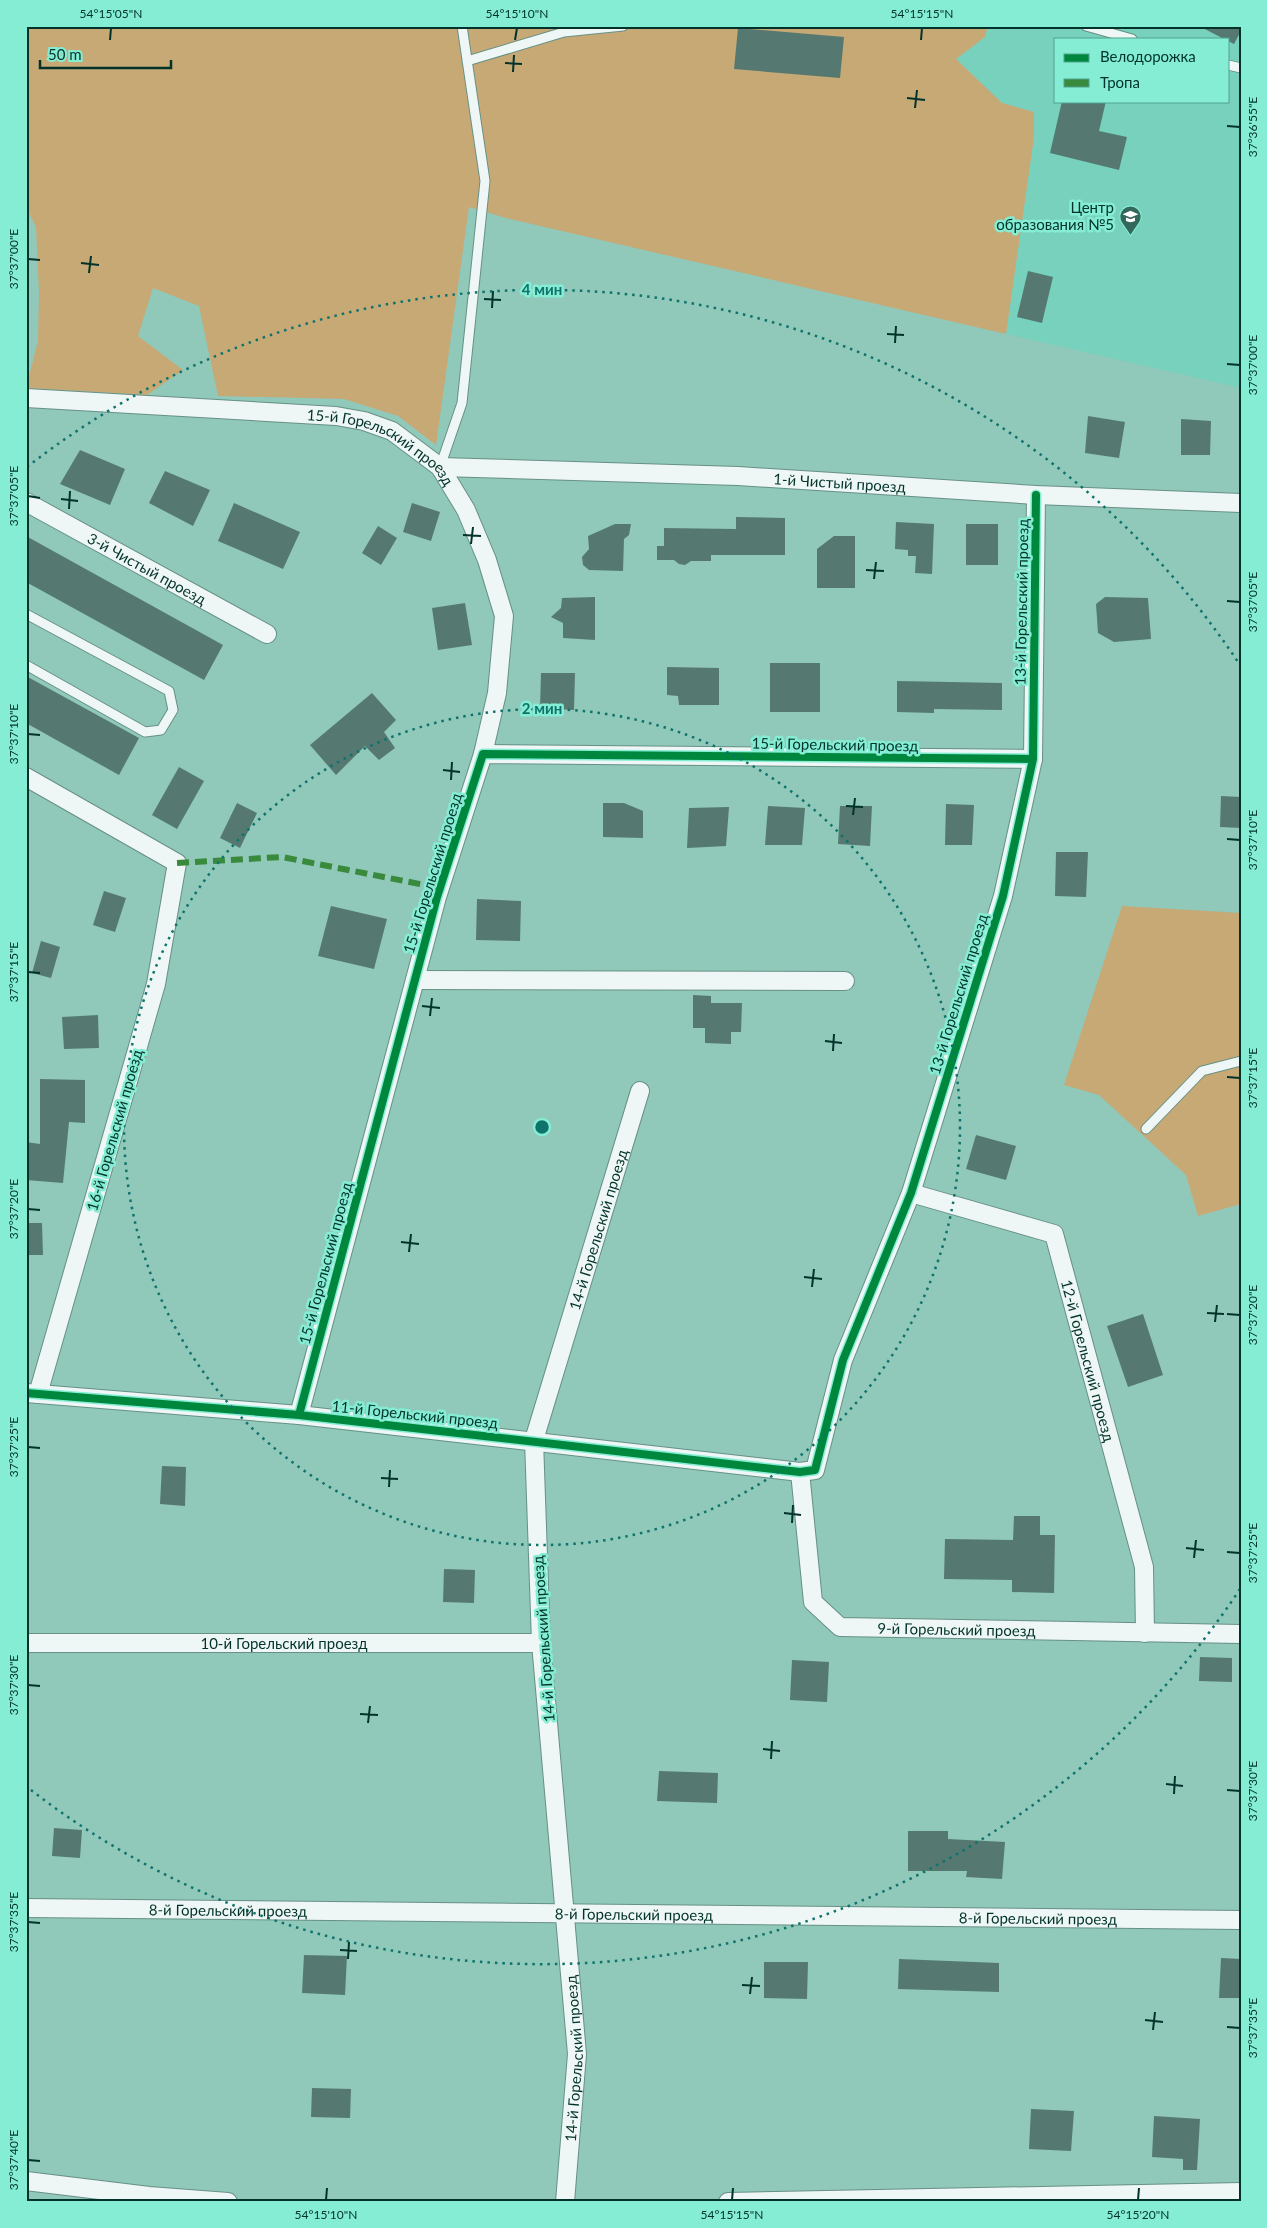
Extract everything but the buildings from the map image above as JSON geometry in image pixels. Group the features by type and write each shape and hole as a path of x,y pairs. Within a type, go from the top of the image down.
{"street":[{"name":"15-й Горельский проезд","path":"26,398 336,416 364,421 392,431 440,467 466,510 487,560 504,616 497,693 483,754 437,898 299,1416"},
{"name":"1-й Чистый проезд","path":"440,467 738,476 1036,495 1241,503"},
{"name":"13-й Горельский проезд","path":"800,1472 815,1470 843,1360 911,1192 1003,896 1034,759 1036,495"},
{"name":"3-й Чистый проезд","path":"26,502 267,634"},
{"name":"15-й Горельский проезд","path":"483,754 1034,759"},
{"name":"16-й Горельский проезд","path":"26,777 177,863 156,984 32,1394"},
{"path":"415,980 845,981"},
{"name":"14-й Горельский проезд","path":"565,2202 577,2054 541,1643 534,1440 640,1092"},
{"name":"12-й Горельский проезд","path":"911,1192 1054,1234 1144,1567 1145,1633"},
{"name":"11-й Горельский проезд","path":"32,1394 299,1416 534,1440 800,1472"},
{"name":"9-й Горельский проезд","path":"800,1472 813,1602 840,1627 1241,1634"},
{"name":"10-й Горельский проезд","path":"26,1643 541,1643"},
{"name":"8-й Горельский проезд","path":"26,1908 1241,1920"},
{"path":"26,2180 150,2196 228,2202"},
{"path":"728,2202 1241,2192"}],"lane":[{"path":"440,467 462,403 485,181 462,26"},
{"path":"467,61 564,32 623,26"},
{"path":"1086,26 1128,38"},
{"path":"26,614 169,691 172,710 161,730 146,732 26,665"},
{"path":"1146,1128 1202,1071 1241,1061"}],"shaded area":[{"path":"26,26 988,26 985,37 956,59 1002,103 1034,112 1034,137 1006,334 506,218 469,207 436,445 398,416 344,399 218,396 199,306 153,288 138,336 183,370 147,395 26,388 38,341 39,293 36,227 26,207"},
{"name":"Центр образования №5","path":"988,26 1241,26 1241,388 1006,334 1034,137 1034,112 1002,103 956,59 984,37"},
{"path":"1122,906 1241,913 1241,1204 1198,1216 1186,1175 1099,1095 1064,1085"}],"marked path":[{"path":"177,863 282,857 440,888"}],"cycle path":[{"path":"26,1393 299,1415 800,1472 815,1470 843,1360 911,1193 1003,896 1033,759 1036,495"},
{"path":"299,1415 437,897 483,754 1033,759"}],"place":[{"name":"Центр образования №5","path":"1130,235"}]}
